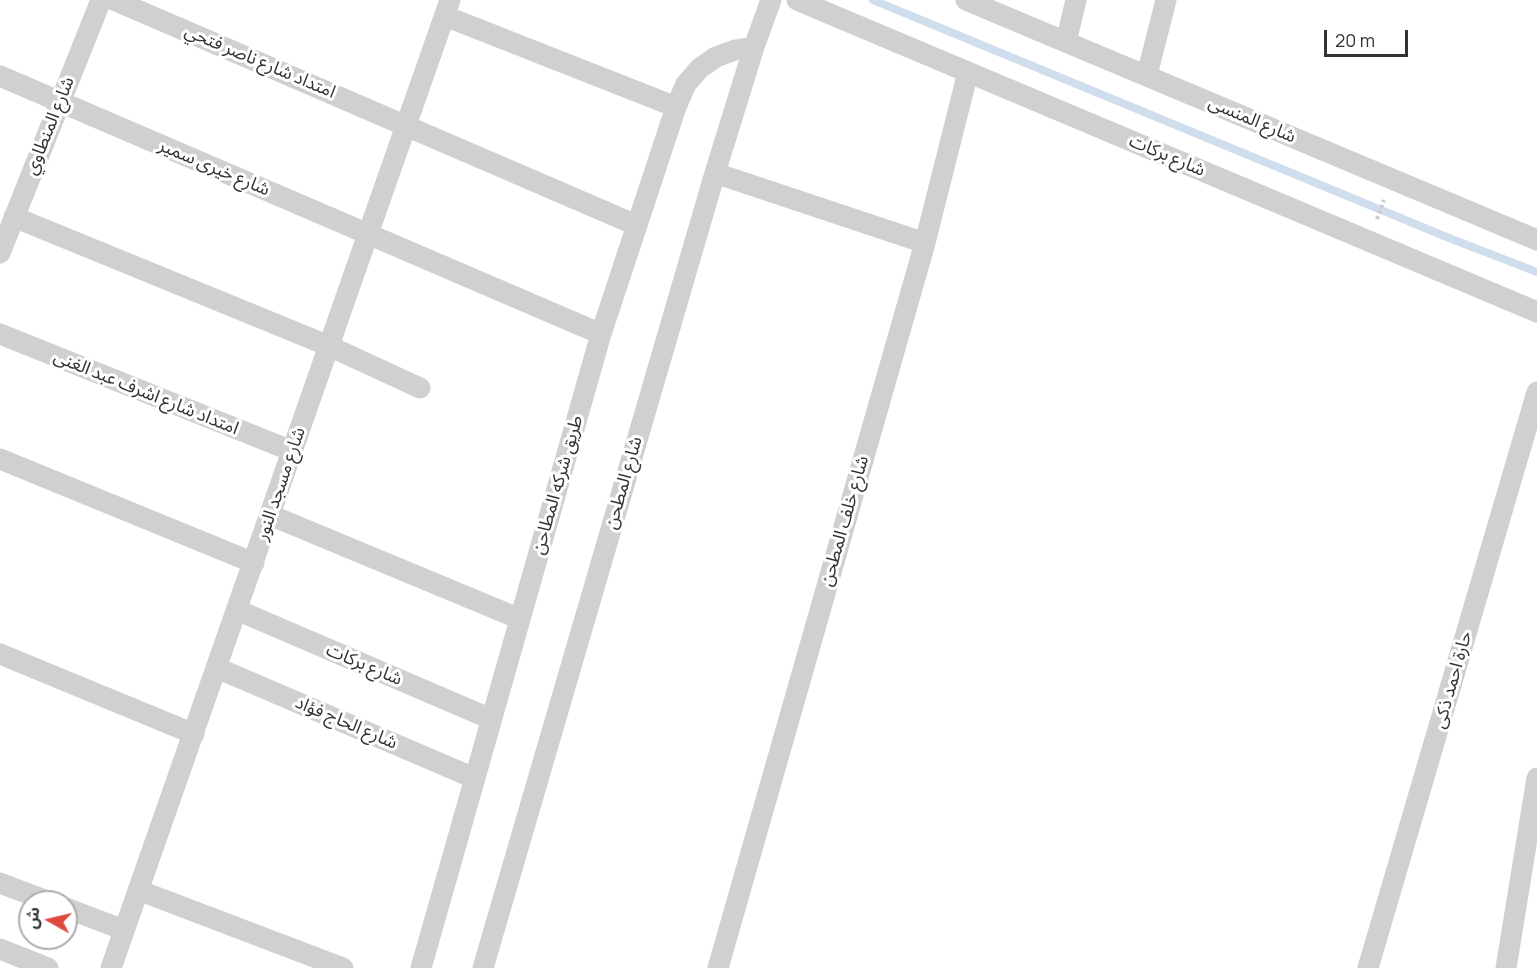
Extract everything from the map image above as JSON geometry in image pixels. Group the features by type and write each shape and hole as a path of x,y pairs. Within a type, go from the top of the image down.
{"street":[{"name":"شارع المنطاوي","path":"0,253 101,0"},
{"name":"امتداد شارع ناصر فتحي","path":"114,0 636,225"},
{"name":"شارع المطحن","path":"483,968 715,173 771,0"},
{"name":"شارع بركات","path":"797,0 1537,312"},
{"path":"1066,42 1076,0"},
{"path":"1146,75 1166,0"},
{"name":"شارع المنسى","path":"979,3 1066,42 1537,240"},
{"name":"شارع مسجد النور","path":"111,968 406,125 445,5"},
{"path":"445,5 676,107"},
{"name":"طريق شركه المطاحن","path":"421,968 601,334 676,107 686,84 699,68 716,57 735,50 754,47"},
{"name":"شارع خلف المطحن","path":"718,968 925,243 968,72"},
{"name":"شارع خيرى سمير","path":"0,76 601,334"},
{"path":"715,173 925,243"},
{"path":"14,217 329,346 420,388"},
{"name":"امتداد شارع اشرف عبد الغنى","path":"0,334 292,451"},
{"name":"حارة احمد ذكى","path":"1368,968 1537,392"},
{"path":"0,459 254,563"},
{"path":"270,515 520,619"},
{"name":"شارع بركات","path":"237,610 491,720"},
{"path":"0,654 194,734"},
{"name":"شارع الحاج فؤاد","path":"217,668 474,778"},
{"path":"1506,968 1537,778"},
{"path":"0,883 18,890"},
{"path":"138,890 343,968"},
{"path":"78,913 124,930"},
{"path":"0,949 48,968"}],"path":[{"path":"1375,223 1387,192"}],"waterway":[{"path":"873,0 1449,238 1537,272"}]}
